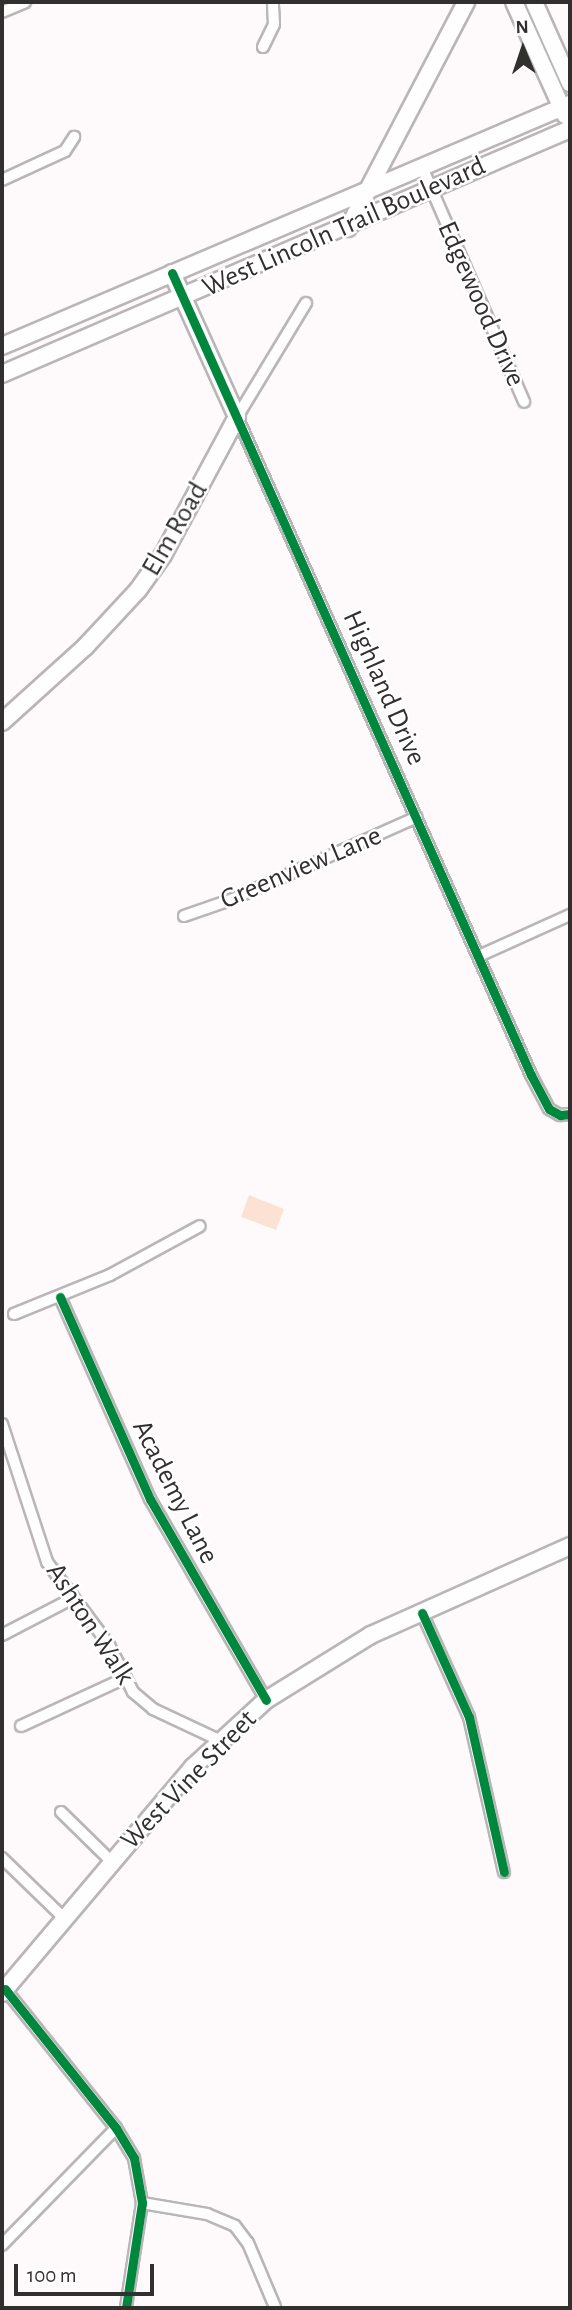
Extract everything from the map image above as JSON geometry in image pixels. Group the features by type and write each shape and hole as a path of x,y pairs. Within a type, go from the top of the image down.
{"main road":[{"path":"348,228 363,192 466,2"},
{"path":"514,2 566,105 570,128"},
{"path":"534,2 570,83"},
{"name":"West Lincoln Trail Boulevard","path":"2,346 566,105"},
{"name":"West Lincoln Trail Boulevard","path":"2,374 348,228 570,128"},
{"name":"Highland Drive","path":"172,273 237,417"},
{"name":"Elm Road","path":"2,722 85,646 138,590 163,555 237,417"},
{"name":"West Vine Street","path":"4,1991 111,1861 219,1741 266,1700 331,1657 570,1547"}],"street":[{"path":"2,12 25,2"},
{"path":"263,47 274,23 273,2"},
{"path":"2,180 65,151 74,137"},
{"name":"Edgewood Drive","path":"422,167 524,402"},
{"name":"Elm Road","path":"237,417 306,303"},
{"name":"Highland Drive","path":"237,417 549,1109 565,1115"},
{"name":"Greenview Lane","path":"184,916 233,899 417,817"},
{"path":"479,956 570,915"},
{"path":"14,1314 60,1297 200,1226"},
{"name":"Academy Lane","path":"60,1297 150,1499 266,1700"},
{"name":"Ashton Walk","path":"2,1424 47,1562 109,1645 125,1678 153,1709 219,1741"},
{"path":"2,1635 73,1598"},
{"path":"422,1613 469,1717 504,1872"},
{"path":"21,1727 125,1678"},
{"path":"61,1812 111,1861"},
{"path":"2,1858 65,1919"},
{"path":"4,1991 116,2128 138,2170 142,2203 126,2308"},
{"path":"2,2245 116,2128"},
{"path":"142,2203 207,2214 235,2226 254,2255 275,2307"}],"shaded area":[{"path":"249,1195 284,1209 276,1230 241,1217"}],"cycle path":[{"path":"172,273 531,1075 549,1109 560,1115 570,1114"},
{"path":"60,1297 150,1499 266,1700"},
{"path":"422,1613 469,1717 504,1872"},
{"path":"5,1989 116,2128 134,2158 142,2203 126,2308"}]}
